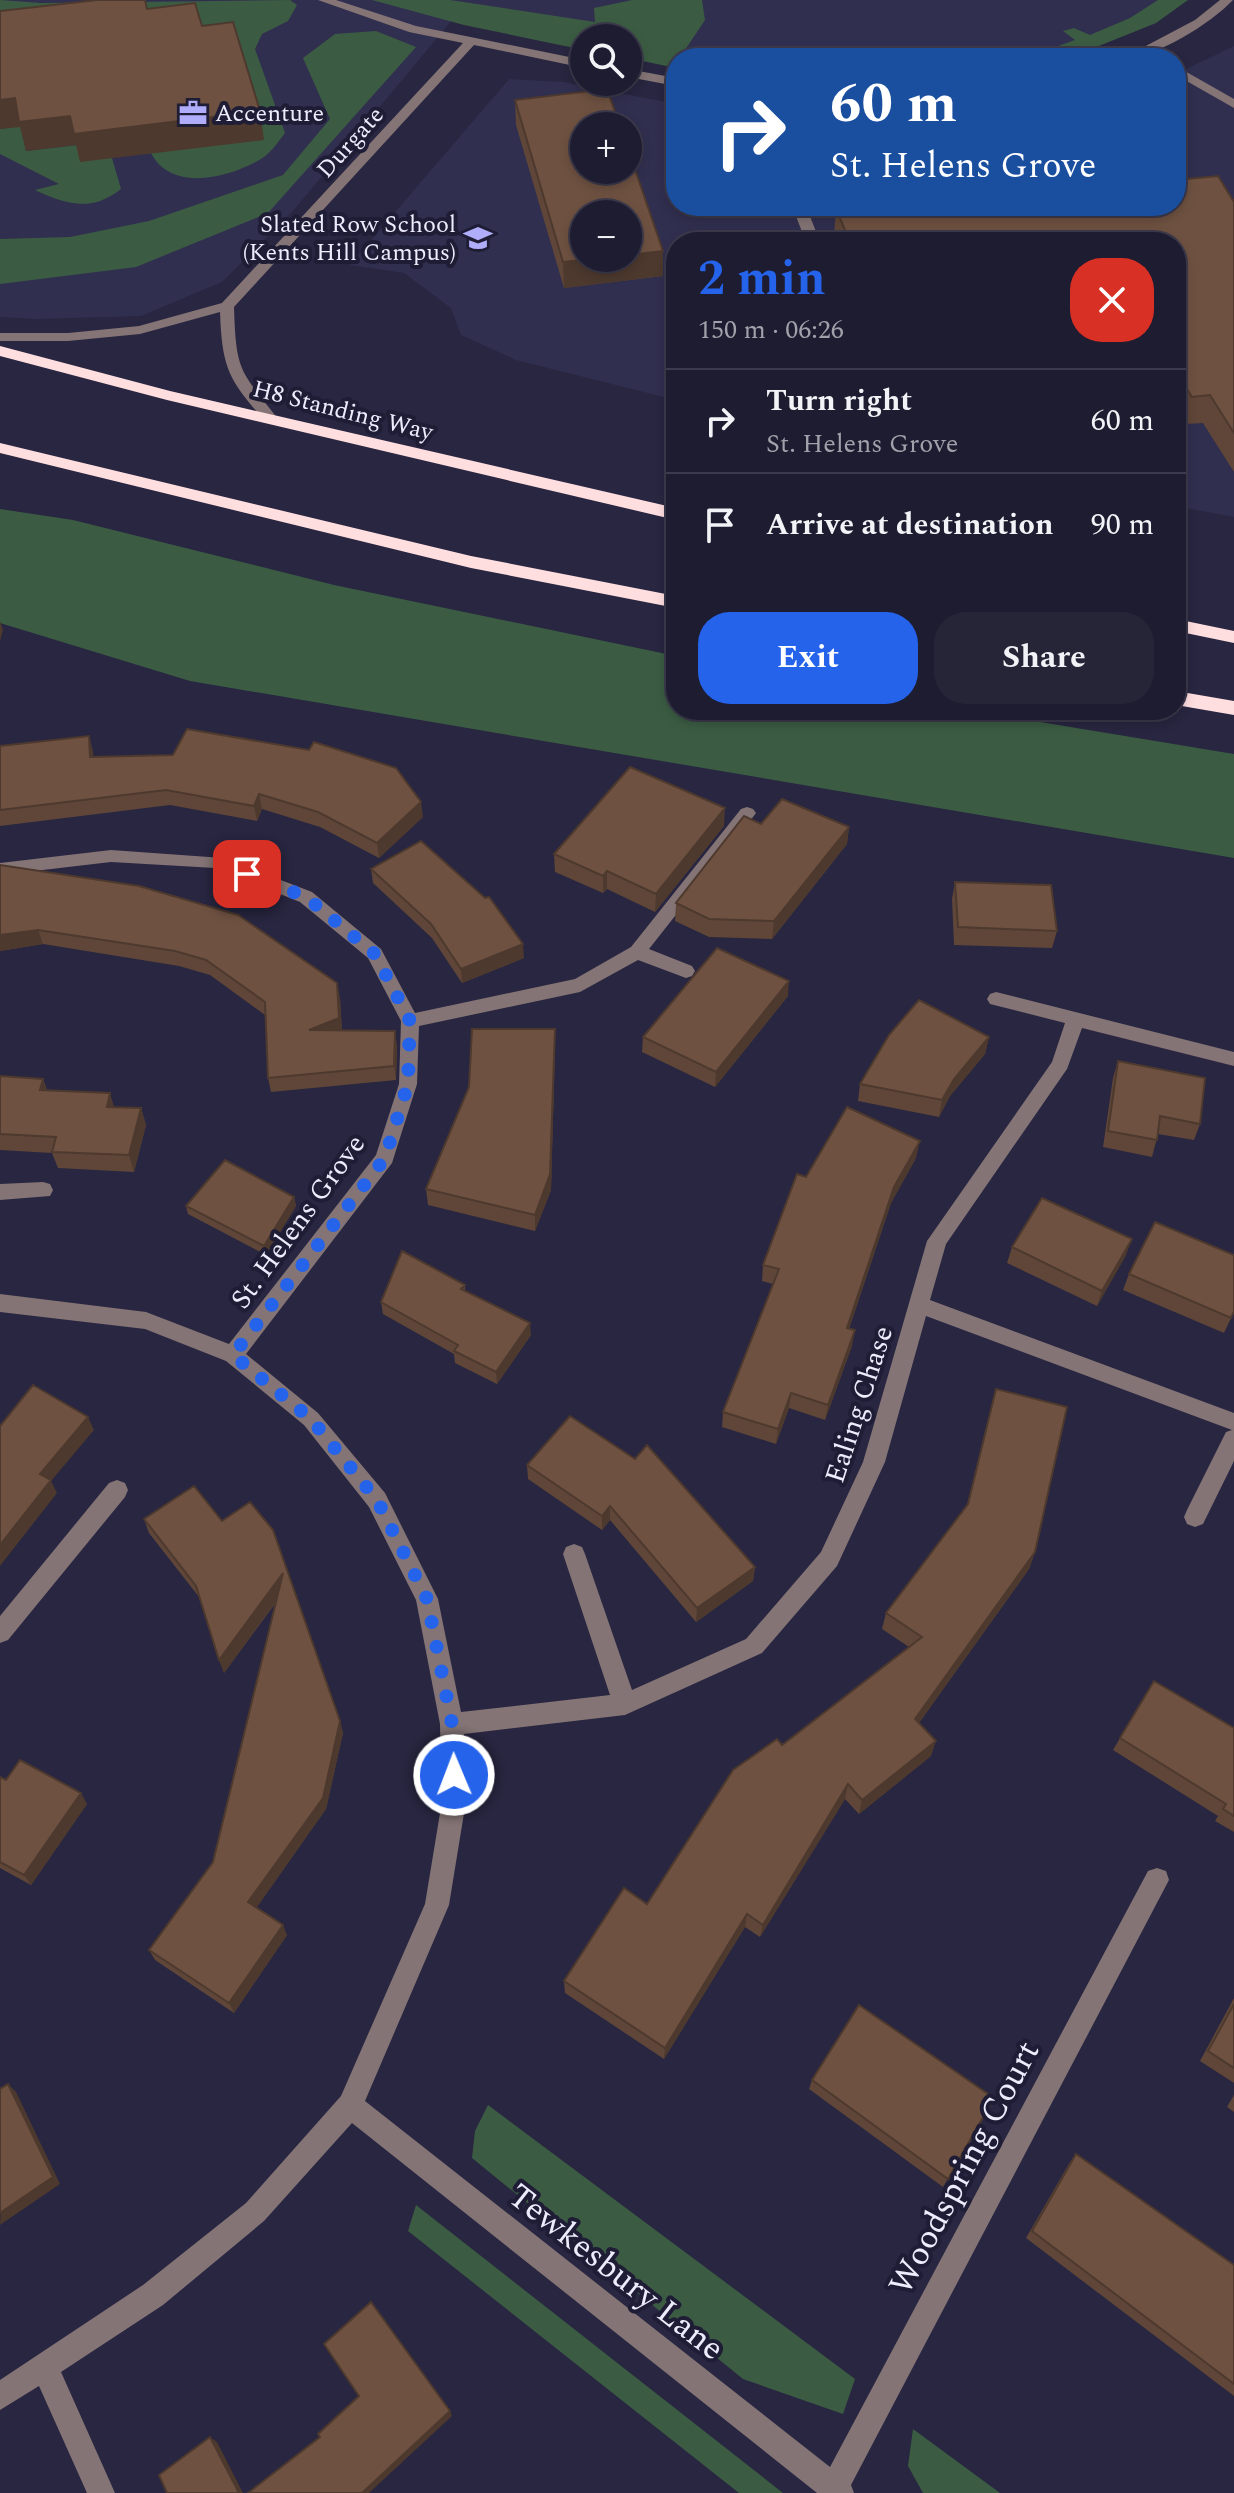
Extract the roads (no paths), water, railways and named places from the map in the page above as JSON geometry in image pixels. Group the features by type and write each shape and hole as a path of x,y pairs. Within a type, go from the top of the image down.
{"highway":[{"name":"H8 Standing Way","path":"0,351 272,420 666,512"},
{"path":"2,449 471,562 666,600"},
{"path":"1186,627 1234,637"},
{"path":"1186,700 1234,708"}],"street":[{"path":"324,0 413,29 570,61"},
{"path":"1161,48 1227,0"},
{"name":"Durgate","path":"227,306 471,41"},
{"path":"642,76 666,80"},
{"path":"1186,76 1234,104"},
{"path":"0,337 68,337 140,330 227,306 229,364 237,382 272,420"},
{"path":"410,1021 580,985 637,952 747,813"},
{"name":"St. Helens Grove","path":"0,869 111,856 217,862 306,897 375,954 410,1021 408,1084 385,1158 233,1355"},
{"path":"637,952 686,971"},
{"path":"996,999 1234,1059"},
{"name":"Ealing Chase","path":"452,1724 625,1704 754,1646 829,1559 874,1462 937,1241 1060,1064 1076,1020"},
{"path":"0,1192 43,1190"},
{"path":"0,1303 146,1321 233,1355 311,1419 377,1500 427,1599 452,1724 454,1801 437,1905 350,2105 255,2212 153,2295 0,2396"},
{"path":"920,1305 1234,1422"},
{"path":"1195,1517 1234,1439"},
{"path":"0,1633 117,1490"},
{"path":"574,1554 625,1704"},
{"name":"Woodspring Court","path":"837,2491 1157,1880"},
{"name":"Tewkesbury Lane","path":"350,2105 837,2491"},
{"path":"45,2367 101,2493"}],"place":[{"name":"Accenture","path":"193,113"},
{"name":"Slated Row School (Kents Hill Campus)","path":"478,238"}]}
